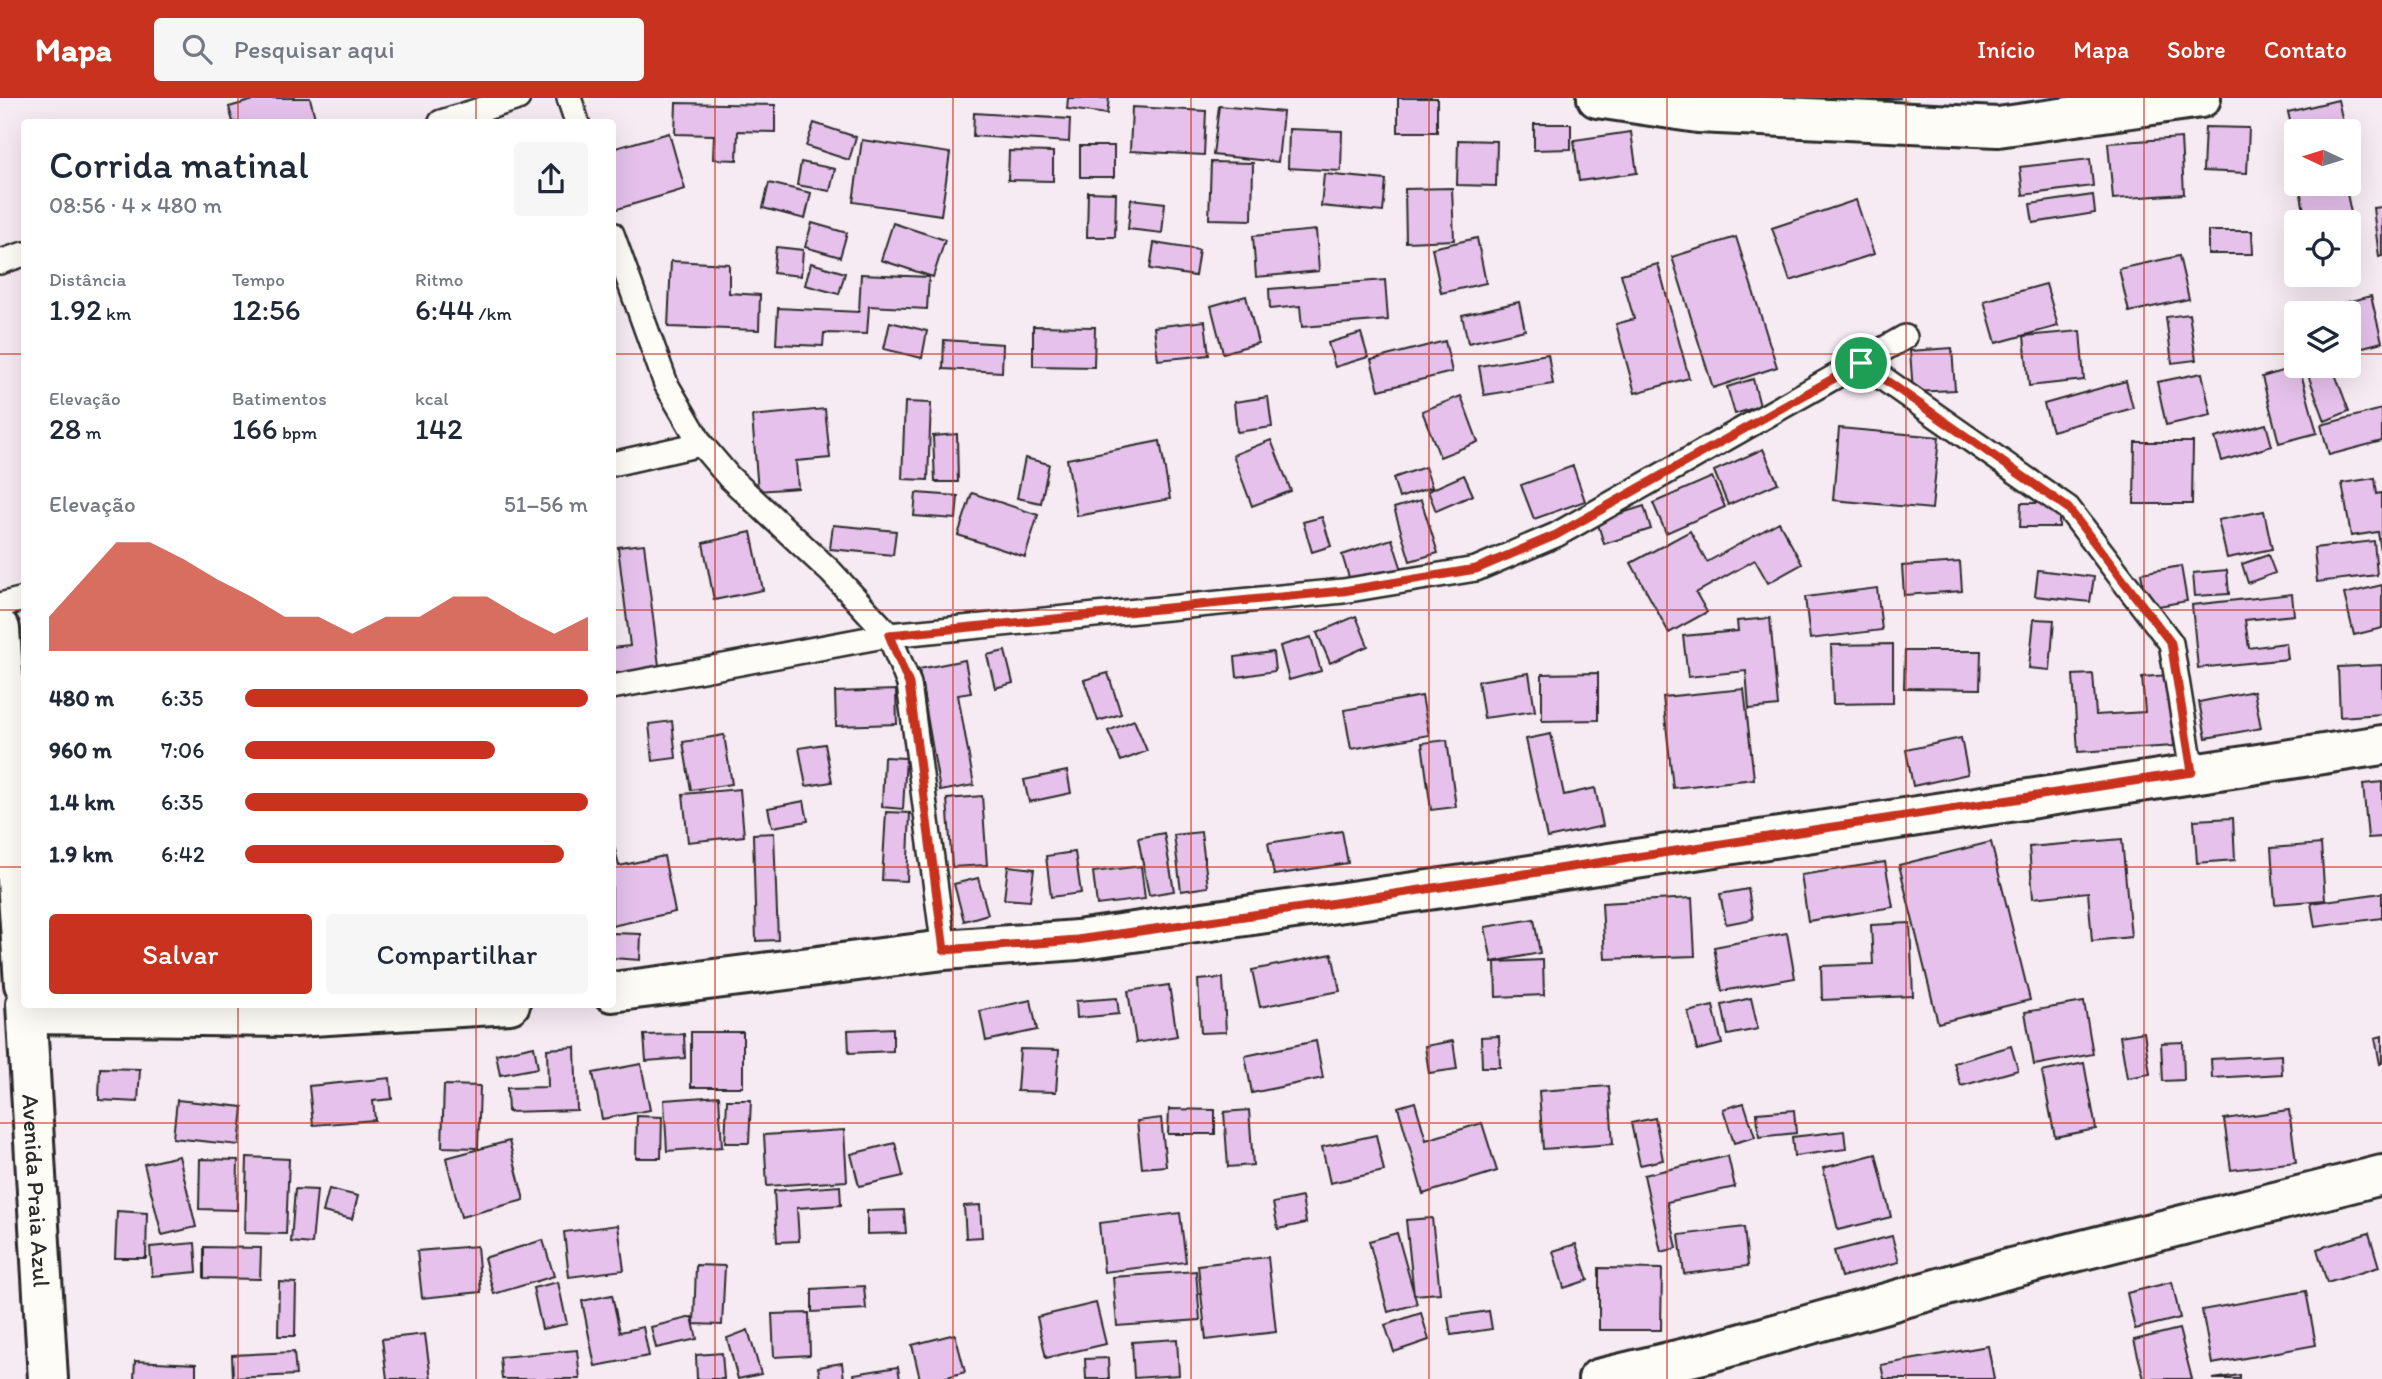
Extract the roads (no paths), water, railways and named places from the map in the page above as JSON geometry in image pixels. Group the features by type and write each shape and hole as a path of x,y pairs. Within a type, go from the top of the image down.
{"street":[{"path":"1597,98 1698,113 1995,113 2201,98"},
{"name":"Avenida Praia Azul","path":"0,629 21,929"},
{"path":"616,991 944,950 1077,940 1457,886 2382,745"},
{"name":"Avenida Praia Azul","path":"26,1008 48,1379"},
{"path":"144,1008 295,1017 444,1008"},
{"path":"1598,1379 1711,1352 2011,1268 2382,1175"}],"lane":[{"path":"450,119 518,98"},
{"path":"569,98 575,119"},
{"path":"616,245 666,384 701,444 729,477 831,572 889,635 909,684 944,950"},
{"path":"0,262 21,255"},
{"path":"616,686 889,635 1343,591 1476,569 1556,535 1905,338"},
{"path":"1861,363 2068,508 2171,643 2192,772"},
{"path":"616,463 701,444"},
{"path":"0,605 21,600"}]}
